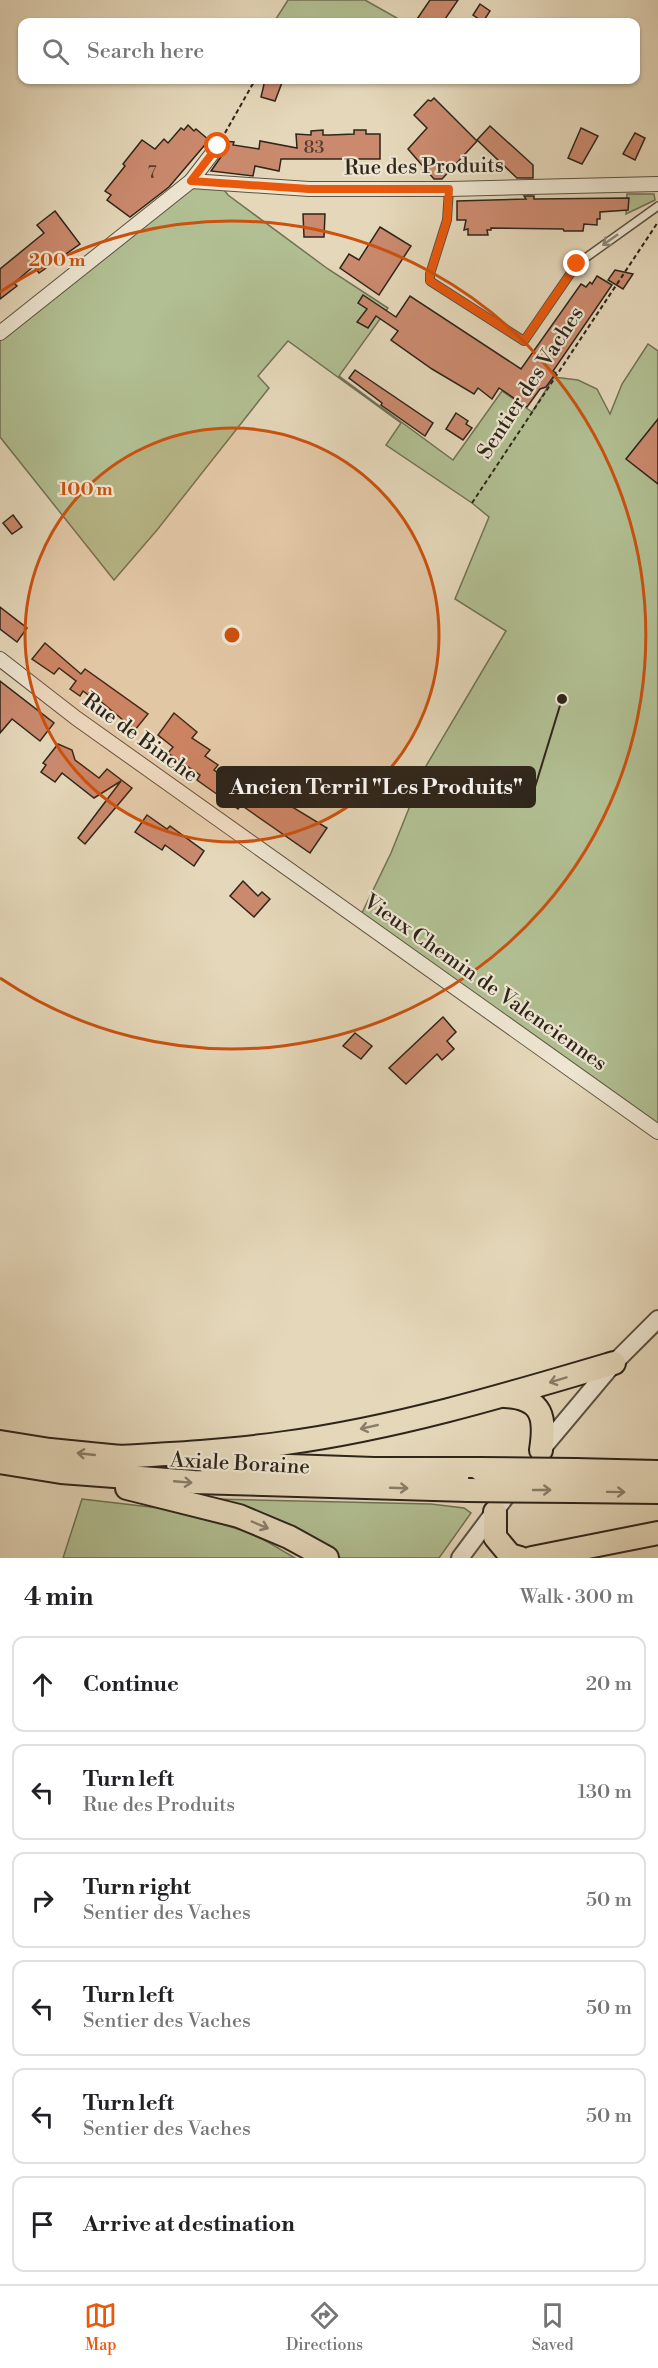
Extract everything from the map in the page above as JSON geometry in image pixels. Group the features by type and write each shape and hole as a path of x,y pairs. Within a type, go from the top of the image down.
{"highway":[{"path":"116,1457 217,1451 286,1443 362,1429 502,1396 614,1363"},
{"path":"502,1396 519,1397 530,1401 537,1409 543,1418 544,1428 541,1450"},
{"name":"Axiale Boraine","path":"0,1442 116,1457 278,1466 480,1469 574,1480"},
{"name":"Axiale Boraine","path":"0,1462 61,1472 194,1482 468,1490 574,1480"},
{"path":"61,1472 239,1516 327,1558"},
{"path":"574,1480 658,1472"},
{"path":"574,1480 658,1492"},
{"path":"495,1512 495,1537 510,1555 520,1558"},
{"path":"532,1558 658,1533"}],"street":[{"path":"0,333 191,181 218,146"},
{"name":"Rue des Produits","path":"191,181 309,189 449,189 658,184"},
{"name":"Rue de Binche","path":"0,658 76,718 286,870"},
{"name":"Vieux Chemin de Valenciennes","path":"286,870 658,1132"},
{"path":"460,1558 541,1450 614,1363 658,1319"}],"lane":[{"name":"Sentier des Vaches","path":"449,189 447,220 430,274 430,281 524,341 577,264 658,206"}],"path":[{"path":"218,146 253,84"},
{"name":"Sentier des Vaches","path":"472,503 658,222"}],"green space":[{"path":"288,0 365,0 397,18 277,18"},
{"path":"191,181 218,182 228,195 328,269 388,308 339,376 453,460 502,391 532,412 554,377 578,380 597,389 610,414 622,384 648,344 658,351 658,1132 359,919 391,853 426,766 506,631 455,599 489,517 386,445 401,423 288,341 258,376 269,388 157,530 114,580 0,437 0,333"},
{"path":"627,194 654,194 655,200 626,214"},
{"path":"82,1499 176,1510 254,1534 295,1558 63,1558"},
{"path":"215,1499 431,1504 464,1508 471,1513 439,1558 341,1558 284,1528"}],"building":[{"path":"430,0 458,0 446,18 418,18"},
{"path":"480,4 490,11 486,18 477,18 473,15"},
{"path":"264,84 281,84 275,101 261,97"},
{"path":"434,98 477,141 442,179 434,179 408,149 427,128 414,115 428,100 431,101"},
{"path":"188,125 209,140 169,187 130,217 107,200 111,195 105,191 142,140 155,149 164,139 168,143 181,128 184,130"},
{"path":"490,126 533,165 533,178 517,178 477,140"},
{"path":"581,128 598,136 582,164 568,158"},
{"path":"323,130 323,135 354,134 354,130 366,130 366,134 380,134 380,159 281,159 279,171 255,166 253,176 211,171 227,147 225,141 234,142 233,145 259,149 260,141 297,148 296,134 311,135 311,131"},
{"path":"635,133 645,138 635,160 623,154"},
{"path":"524,196 534,196 534,199 629,198 628,210 600,212 597,225 584,224 583,231 491,228 487,230 488,235 468,235 468,229 464,230 466,220 457,220 457,201 526,199"},
{"path":"55,211 80,244 39,273 34,266 14,283 17,286 0,299 0,269 44,233 37,225"},
{"path":"303,214 325,214 324,237 304,237"},
{"path":"380,227 411,246 379,295 340,268 349,254 359,260"},
{"path":"615,270 633,274 623,289 608,280"},
{"path":"597,276 612,285 553,371 556,373 527,407 499,388 492,399 478,388 474,394 432,369 391,340 398,331 376,316 368,328 357,322 367,309 358,303 363,295 396,317 410,296 521,369 581,284 586,287 590,282 592,284"},
{"path":"355,370 433,423 425,436 381,405 382,403 349,378"},
{"path":"456,413 468,421 466,424 472,428 463,440 446,429"},
{"path":"658,419 658,484 626,459"},
{"path":"13,515 22,527 12,534 3,523"},
{"path":"0,607 27,628 17,642 0,629"},
{"path":"45,643 81,674 85,669 148,714 135,730 100,701 99,703 83,691 80,696 70,689 76,681 59,668 54,674 32,659"},
{"path":"0,681 54,723 40,741 12,719 0,733"},
{"path":"174,713 197,732 192,738 210,750 205,756 218,765 214,770 264,804 271,794 327,828 310,853 241,805 238,809 211,790 197,780 200,775 168,753 173,747 158,735"},
{"path":"58,744 72,750 75,760 99,778 107,769 132,788 85,844 78,838 121,781 94,798 62,773 55,782 41,772 46,765 43,763"},
{"path":"147,815 167,829 170,826 204,851 194,866 165,845 162,850 135,832"},
{"path":"243,881 258,896 262,892 270,899 254,917 230,896"},
{"path":"443,1017 456,1032 447,1041 454,1049 442,1060 437,1054 406,1084 389,1068"},
{"path":"355,1033 372,1046 361,1059 343,1046"}],"place":[{"name":"Ancien Terril \"Les Produits\"","path":"562,699"}],"route":[{"path":"218,146 191,181 309,189 449,189 447,220 430,274 430,281 524,341 577,264"}]}
